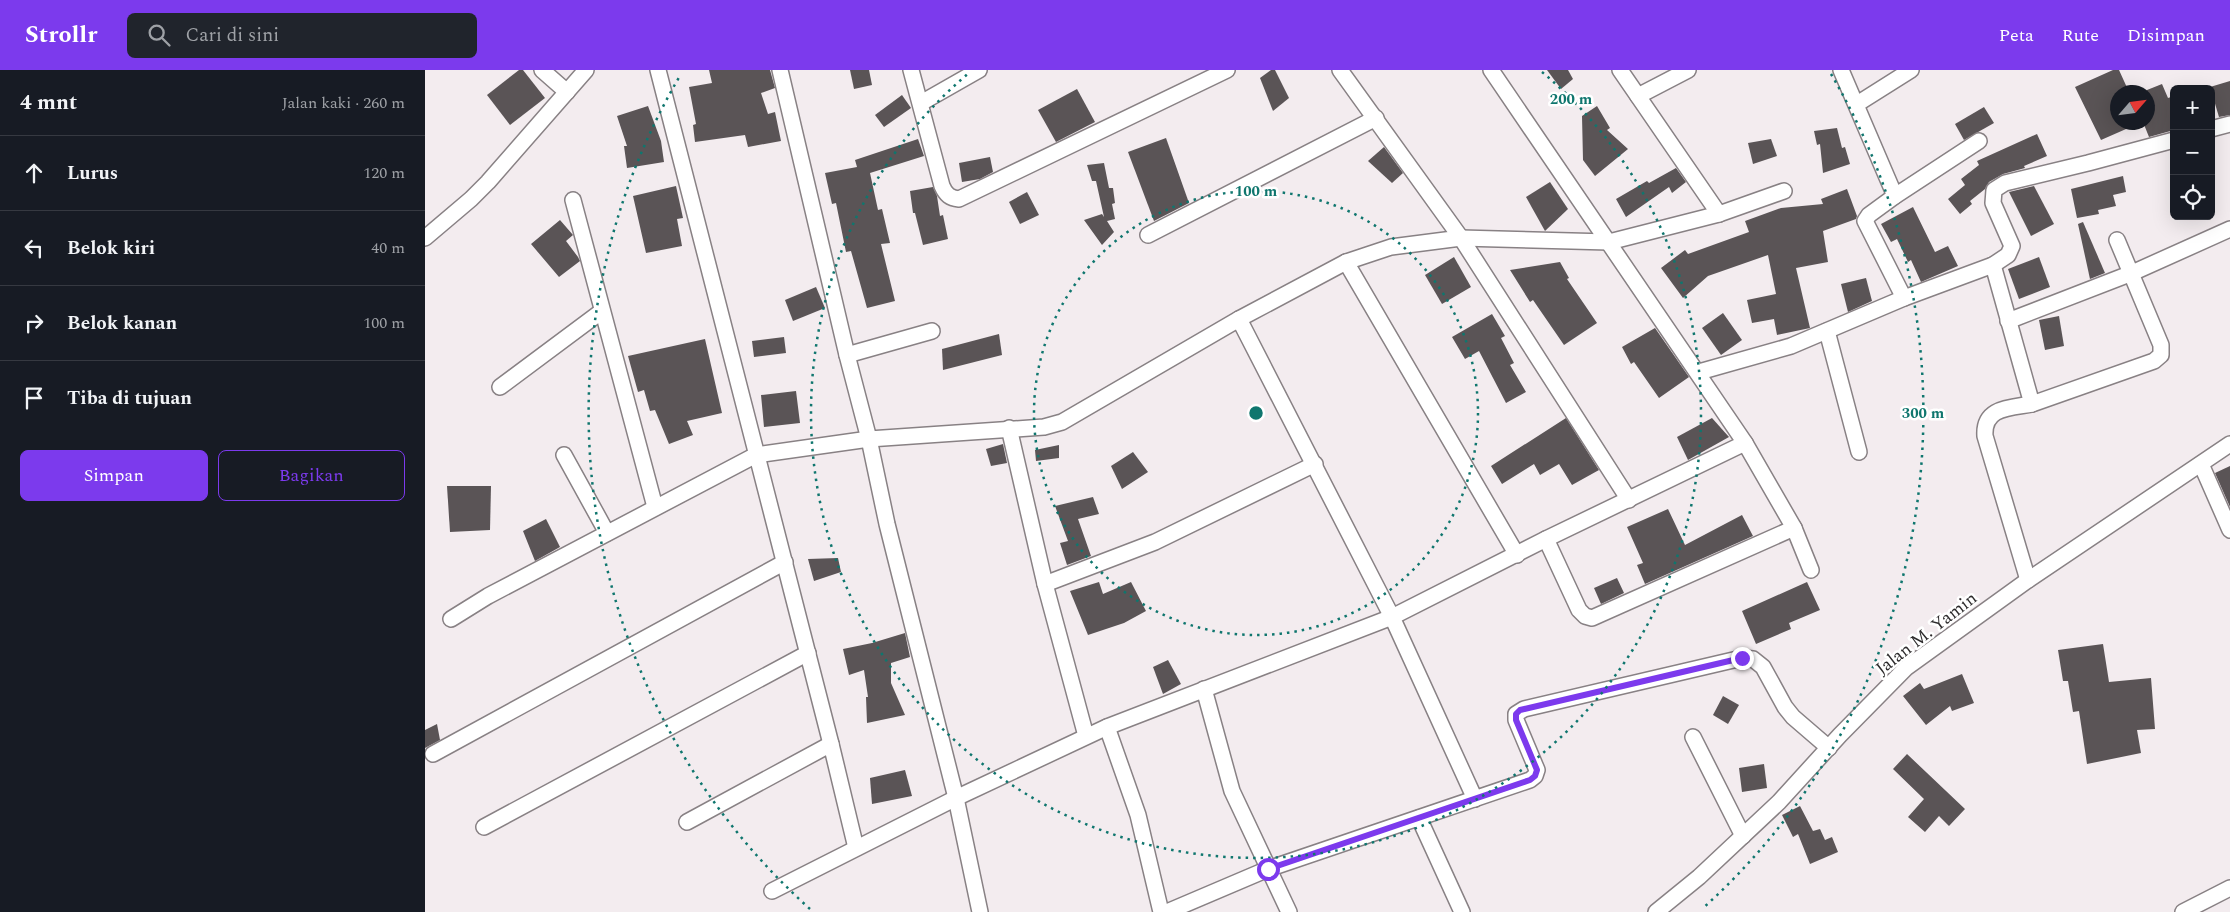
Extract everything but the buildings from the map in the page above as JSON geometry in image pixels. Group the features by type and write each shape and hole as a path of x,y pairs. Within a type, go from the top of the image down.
{"street":[{"path":"543,70 567,92"},
{"path":"425,238 488,182 586,70"},
{"path":"658,70 785,562 856,848"},
{"path":"780,70 847,355 869,439 887,524 956,798 980,912"},
{"path":"911,70 942,186 946,194 952,198 959,199 1227,70"},
{"path":"921,103 979,70"},
{"path":"1340,70 1461,238 1629,500"},
{"path":"1491,70 1699,372 1745,443 1794,528 1811,570"},
{"path":"1619,70 1719,214"},
{"path":"1638,96 1689,70"},
{"path":"1841,70 1895,196"},
{"path":"1857,104 1911,70"},
{"path":"1148,235 1376,118"},
{"path":"2215,128 2230,125"},
{"path":"1904,298 1865,221 1869,215 1895,196 1979,141"},
{"path":"1699,372 1791,346 1904,298 1993,265 2008,255 2011,250 1993,204 1995,190 2005,183 2089,164 2170,141"},
{"path":"451,619 488,596 756,455 869,439 1044,426 1062,422 1239,318 1345,262 1391,246 1461,238 1609,242 1719,214 1784,191"},
{"path":"573,200 655,507"},
{"path":"2008,321 2132,274 2230,229"},
{"path":"2028,580 1985,436 1984,426 1987,418 1994,413 2032,404 2154,361 2161,355 2161,346 2117,240"},
{"path":"1345,262 1517,555"},
{"path":"1993,265 2032,404"},
{"path":"500,387 602,311"},
{"path":"1239,318 1392,617 1475,799"},
{"path":"847,355 933,331"},
{"path":"1827,331 1859,452"},
{"path":"1009,428 1045,584 1086,736"},
{"path":"772,891 956,798 1086,736 1392,617 1546,539 1745,443"},
{"name":"Jalan M. Yamin","path":"1657,912 1699,877 1779,802 1906,668 2028,580 2230,444"},
{"path":"564,455 607,533"},
{"path":"1045,584 1155,542 1315,464"},
{"path":"2201,464 2230,530"},
{"path":"1546,539 1579,610 1585,616 1592,618 1794,528"},
{"path":"433,754 785,562"},
{"path":"485,827 808,653"},
{"path":"1175,910 1268,869 1475,799 1535,776 1537,770 1535,763 1516,720 1516,714 1520,710 1742,658 1753,659 1763,667 1785,707 1793,717 1829,748"},
{"path":"1204,689 1232,791 1289,912"},
{"path":"1107,727 1138,815 1161,912"},
{"path":"1693,738 1743,836"},
{"path":"687,822 831,744"},
{"path":"1419,818 1462,912"},
{"path":"2183,912 2230,888"}],"route":[{"path":"1268,869 1530,780 1535,776 1537,770 1516,720 1516,714 1524,708 1742,658"}]}
